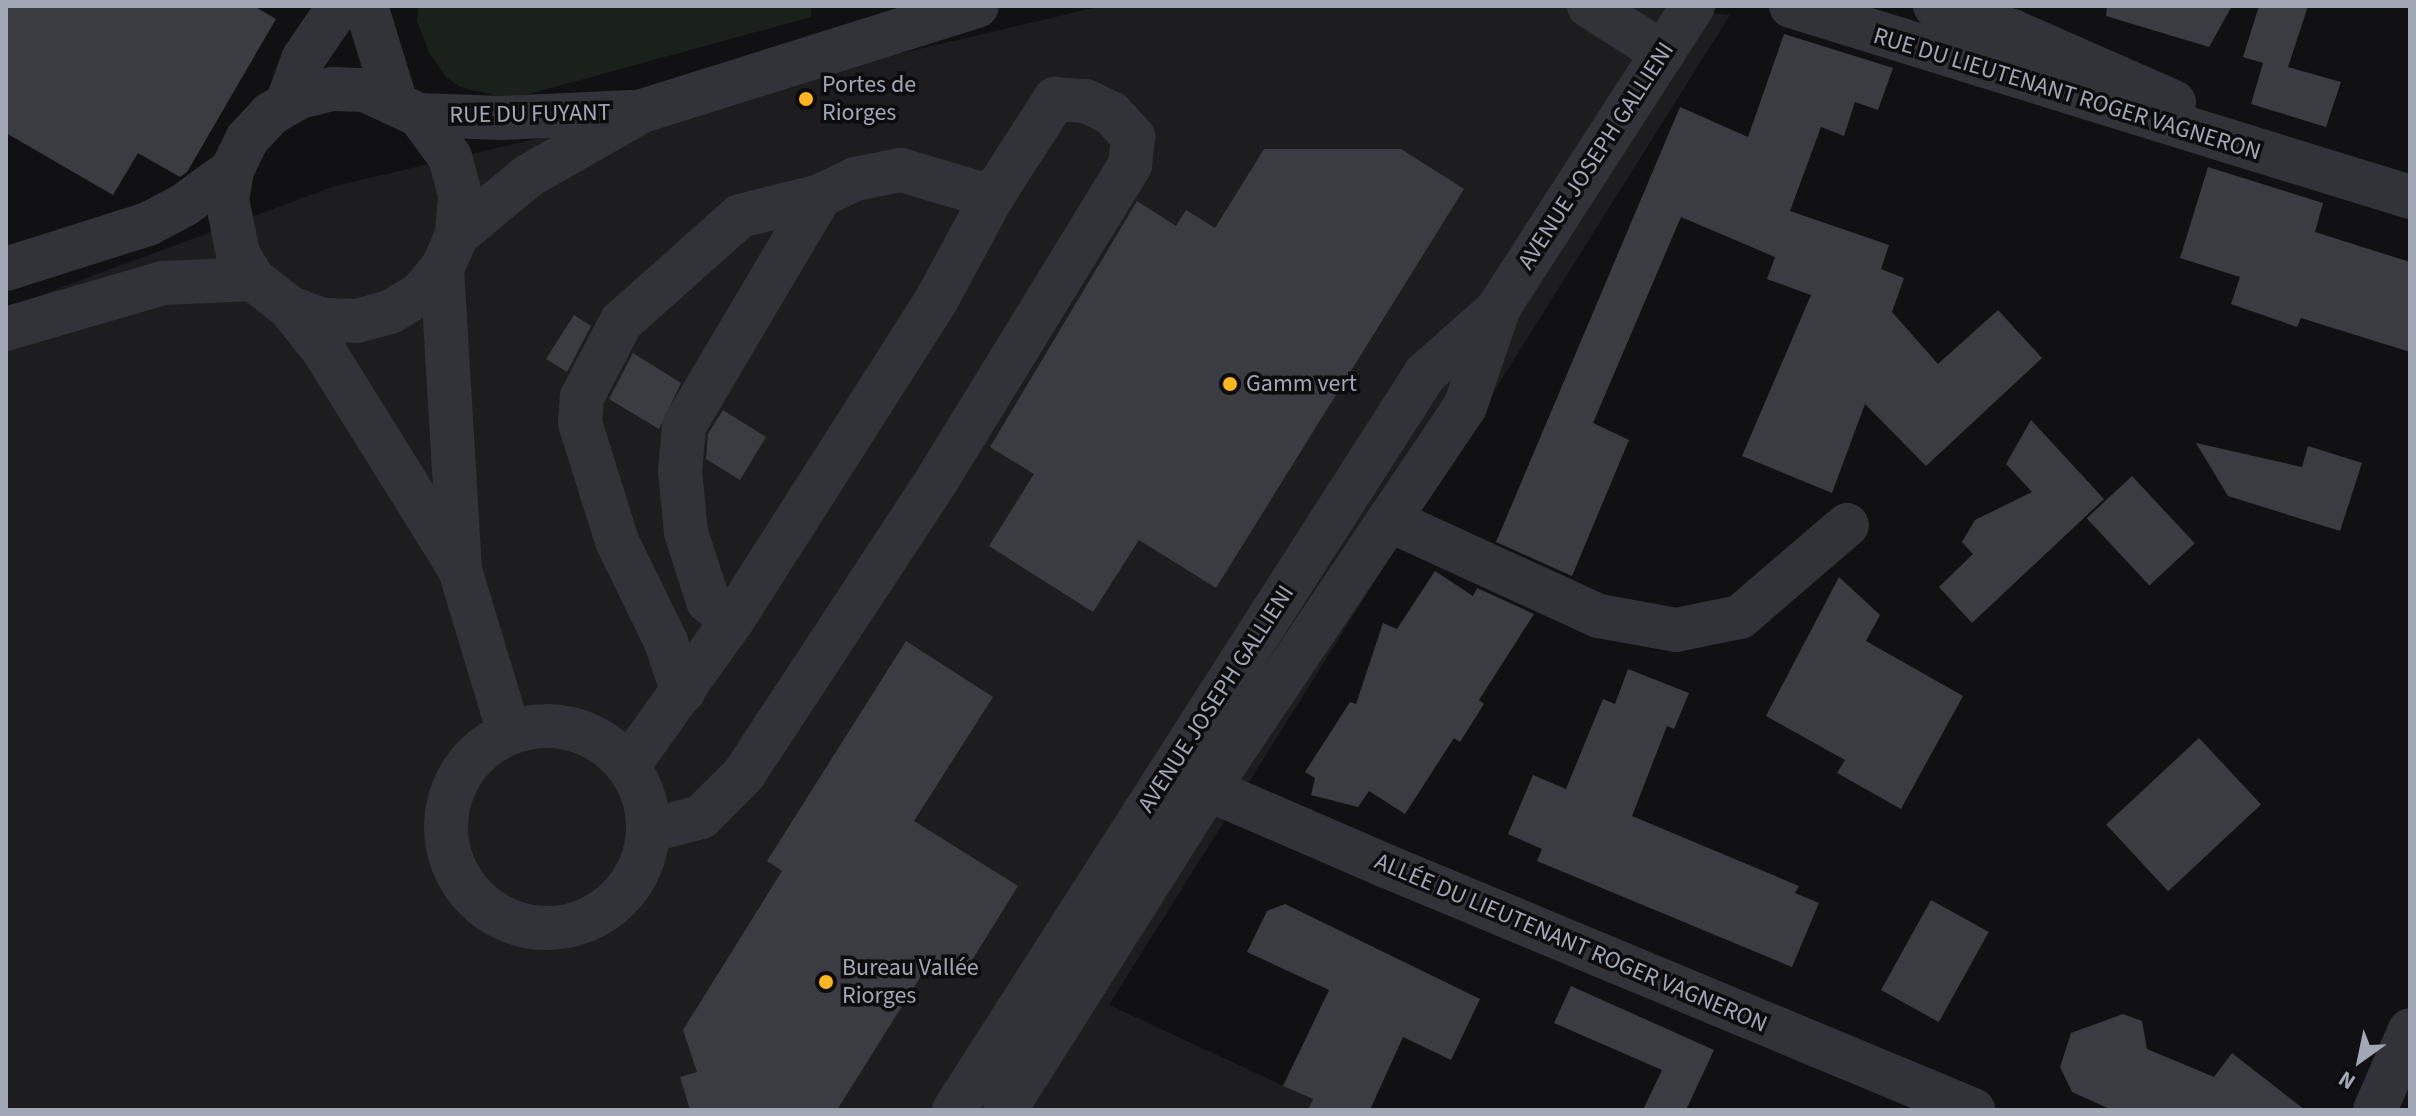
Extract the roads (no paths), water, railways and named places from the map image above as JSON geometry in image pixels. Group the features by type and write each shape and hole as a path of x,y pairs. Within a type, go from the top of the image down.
{"street":[{"path":"287,104 303,59 339,6"},
{"path":"366,6 407,107 450,157 460,195 450,252 460,570"},
{"name":"RUE DU FUYANT","path":"450,252 528,176 642,111 977,6"},
{"path":"1589,6 1663,53"},
{"name":"AVENUE JOSEPH GALLIENI","path":"954,1110 1191,778 1389,520 1465,407 1499,307 1693,6"},
{"name":"RUE DU LIEUTENANT ROGER VAGNERON","path":"1791,6 2343,179 2410,197"},
{"name":"RUE DU LIEUTENANT ROGER VAGNERON","path":"1935,6 2012,31 2343,179"},
{"path":"407,107 365,90 333,89 287,104 247,139 232,170 229,227 253,279 290,308 324,351 460,570 509,732"},
{"path":"628,766 732,621 937,299 992,197 1055,99 1086,101 1111,113 1133,137 1130,165 939,477 744,774 701,817 648,831"},
{"name":"RUE DU FUYANT","path":"407,107 502,118 642,111"},
{"path":"6,269 148,224 232,170"},
{"path":"683,692 666,642 617,541 580,423 582,397 621,322 740,216 820,196 855,179 901,170 992,197"},
{"path":"732,621 708,601 686,532 680,471 684,426 820,196"},
{"path":"290,308 322,320 357,321 390,312 420,294 450,252"},
{"path":"6,329 163,283 253,279"},
{"name":"AVENUE JOSEPH GALLIENI","path":"1005,1110 1191,778 1425,374 1499,307"},
{"path":"1389,520 1599,616 1676,630 1740,617 1847,525"},
{"path":"541,725 574,728 605,742 628,766 642,791 648,831 637,874 598,915 543,928 515,923 483,905 459,878 447,843 447,809 458,777 480,751 509,732 541,725"},
{"name":"ALLÉE DU LIEUTENANT ROGER VAGNERON","path":"1191,778 1973,1110"},
{"path":"2375,1110 2410,1030"}],"place":[{"name":"Portes de Riorges","path":"806,99"},
{"name":"Gamm vert","path":"1230,384"},
{"name":"Bureau Vallée Riorges","path":"826,982"}]}
